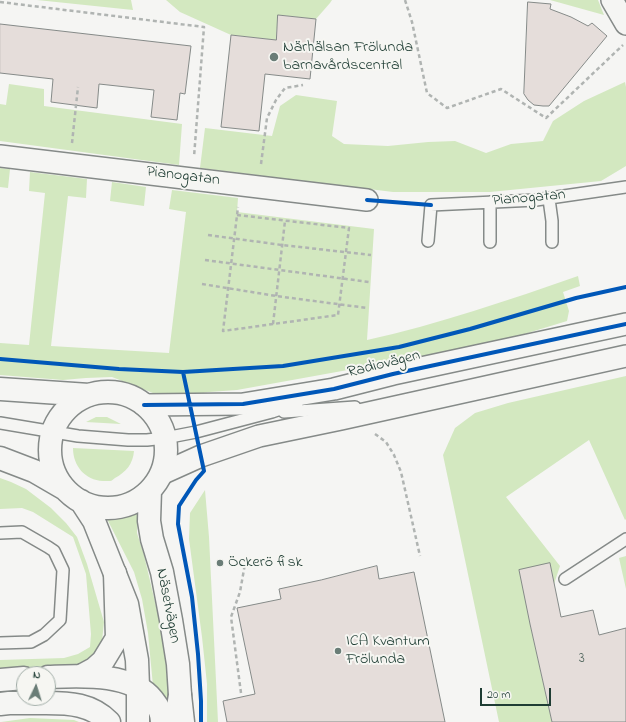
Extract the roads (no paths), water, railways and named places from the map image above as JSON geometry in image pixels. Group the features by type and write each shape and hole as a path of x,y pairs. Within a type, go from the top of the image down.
{"main road":[{"path":"0,389 89,395"},
{"path":"138,722 137,660 127,604 94,520 57,477 51,462 50,447 53,432 58,420 67,410 77,401 89,395 103,392 118,393 132,397 144,405 153,414 160,425 165,438"},
{"name":"Näsetvägen","path":"165,438 165,462 155,482 149,521 152,539 162,572 178,664 180,695 175,722"},
{"path":"0,458 34,471 73,495 95,506 110,508 125,505 138,499 155,482"},
{"path":"81,676 94,669 103,661 117,638 115,573"},
{"path":"56,677 81,676 111,678 138,687 150,697 157,706 162,722"},
{"path":"0,680 16,679"},
{"path":"180,695 183,722"},
{"path":"0,704 9,702 75,704 103,716 109,722"}],"street":[{"path":"612,0 626,24"},
{"name":"Pianogatan","path":"0,156 367,200"},
{"name":"Radiovägen","path":"144,405 243,404 334,389 393,374 626,324"},
{"path":"155,482 201,456 259,436 626,356"}],"lane":[{"name":"Pianogatan","path":"428,241 431,205 550,199 626,187"},
{"path":"550,199 552,242"},
{"path":"490,202 490,242"},
{"path":"0,423 78,436 147,440 196,432 272,412 334,389"},
{"path":"272,412 404,404"},
{"path":"0,533 22,532 48,546 54,551 63,570 60,620 44,635 30,642 0,643"},
{"path":"565,579 626,539"}],"place":[{"name":"Närhälsan Frölunda barnavårdscentral","path":"274,57"},
{"name":"Öckerö fisk","path":"220,563"},
{"name":"ICA Kvantum Frölunda","path":"338,651"}]}
